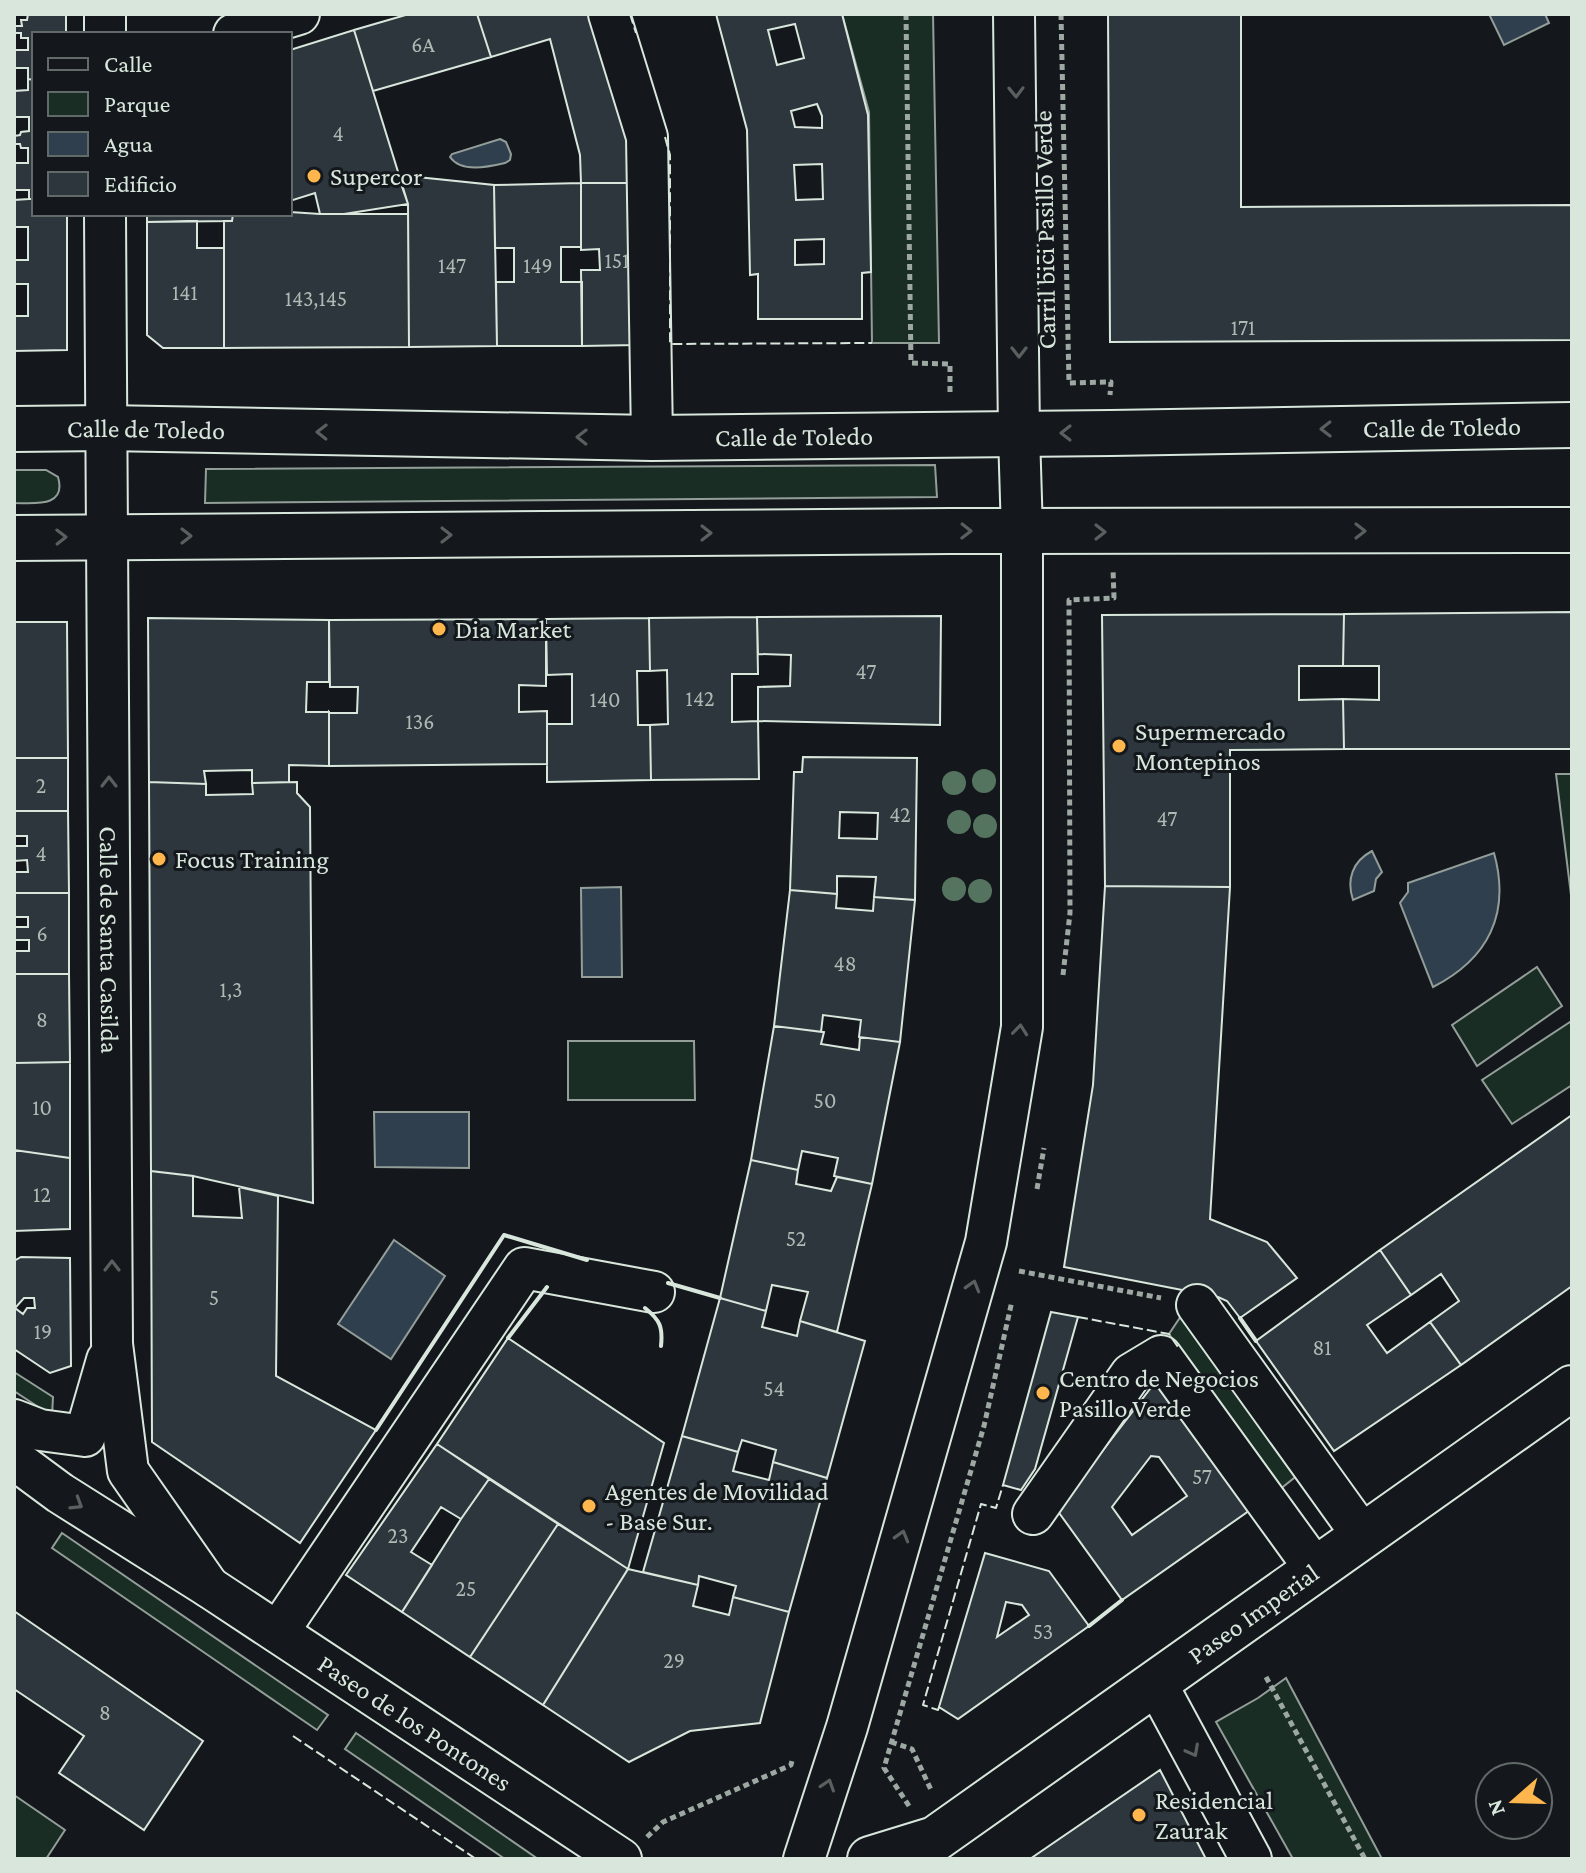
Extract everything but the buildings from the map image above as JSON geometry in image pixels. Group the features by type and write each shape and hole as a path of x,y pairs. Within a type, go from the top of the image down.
{"main road":[{"name":"Calle de Toledo","path":"14,429 652,438 1572,425"},
{"path":"14,538 1572,530"},
{"name":"Paseo Imperial","path":"870,1859 927,1849 1572,1388"}],"street":[{"path":"240,32 299,14"},
{"path":"609,14 647,137 652,438"},
{"path":"804,1859 847,1727 986,1242 1022,1027 1022,532 1014,14"},
{"name":"Calle de Santa Casilda","path":"105,216 112,1344"},
{"path":"278,1632 524,1268 654,1292"},
{"path":"1197,1305 1363,1536"},
{"path":"14,1420 40,1430 85,1436 112,1344"},
{"name":"Paseo de los Pontones","path":"112,1344 128,1471 209,1587"},
{"path":"1033,1514 1131,1374 1161,1356 1316,1570"},
{"name":"Paseo de los Pontones","path":"14,1459 60,1493 278,1632 621,1859"},
{"path":"1156,1683 1251,1859"}],"path":[{"path":"906,14 911,363 950,364 951,400"},
{"name":"Carril bici Pasillo Verde","path":"1061,14 1069,383 1111,382 1110,402"},
{"path":"1019,1271 1197,1305"},
{"path":"1266,1677 1365,1859"}],"green space":[{"path":"842,14 933,14 939,343 872,343 869,112"},
{"path":"935,465 937,497 205,503 206,469"},
{"path":"14,470 46,470 58,477 58,494 47,502 14,503"},
{"path":"1556,774 1572,774 1572,903"},
{"path":"1537,967 1562,1006 1477,1066 1452,1025"},
{"path":"1570,1022 1572,1085 1512,1124 1482,1080"},
{"path":"568,1041 694,1041 695,1100 568,1100"},
{"path":"1185,1310 1299,1474 1279,1490 1169,1334"},
{"path":"14,1372 53,1397 52,1416 14,1391"},
{"path":"62,1533 328,1715 317,1730 52,1548"},
{"path":"1286,1678 1382,1859 1293,1859 1216,1722"},
{"path":"356,1733 538,1859 505,1859 345,1749"},
{"path":"14,1795 65,1830 46,1859 14,1859"}],"water":[{"path":"1489,14 1545,14 1549,23 1504,45"},
{"path":"500,139 506,142 511,154 510,160 505,163 468,167 450,157 452,154"},
{"path":"1372,851 1382,872 1376,879 1374,891 1353,900 1350,885 1353,871 1360,860"},
{"path":"1494,853 1499,875 1499,896 1497,915 1490,932 1468,963 1433,987 1400,903 1408,892 1408,883"},
{"path":"621,887 622,977 582,977 581,888"},
{"path":"374,1112 469,1112 469,1168 375,1167"},
{"path":"394,1240 445,1276 391,1359 338,1324"}],"fence":[{"path":"630,14 636,33"},
{"path":"665,137 670,155 670,344 872,343"},
{"path":"1078,1317 1169,1334 1178,1347"},
{"path":"939,1707 938,1710 923,1705 981,1504 996,1508 1003,1485"},
{"path":"293,1736 476,1859"}],"wall":[{"path":"376,1430 504,1235 587,1260"},
{"path":"668,1283 720,1298"},
{"path":"508,1338 547,1287"},
{"path":"645,1308 659,1324 661,1346"},
{"path":"1240,1318 1256,1341"},
{"path":"1089,1626 1122,1600"}],"place":[{"name":"Supercor","path":"314,176"},
{"name":"Dia Market","path":"439,629"},
{"name":"Supermercado Montepinos","path":"1119,746"},
{"name":"Focus Training","path":"159,859"},
{"name":"Centro de Negocios Pasillo Verde","path":"1043,1393"},
{"name":"Agentes de Movilidad - Base Sur.","path":"589,1506"},
{"name":"Residencial Zaurak","path":"1139,1815"}]}
